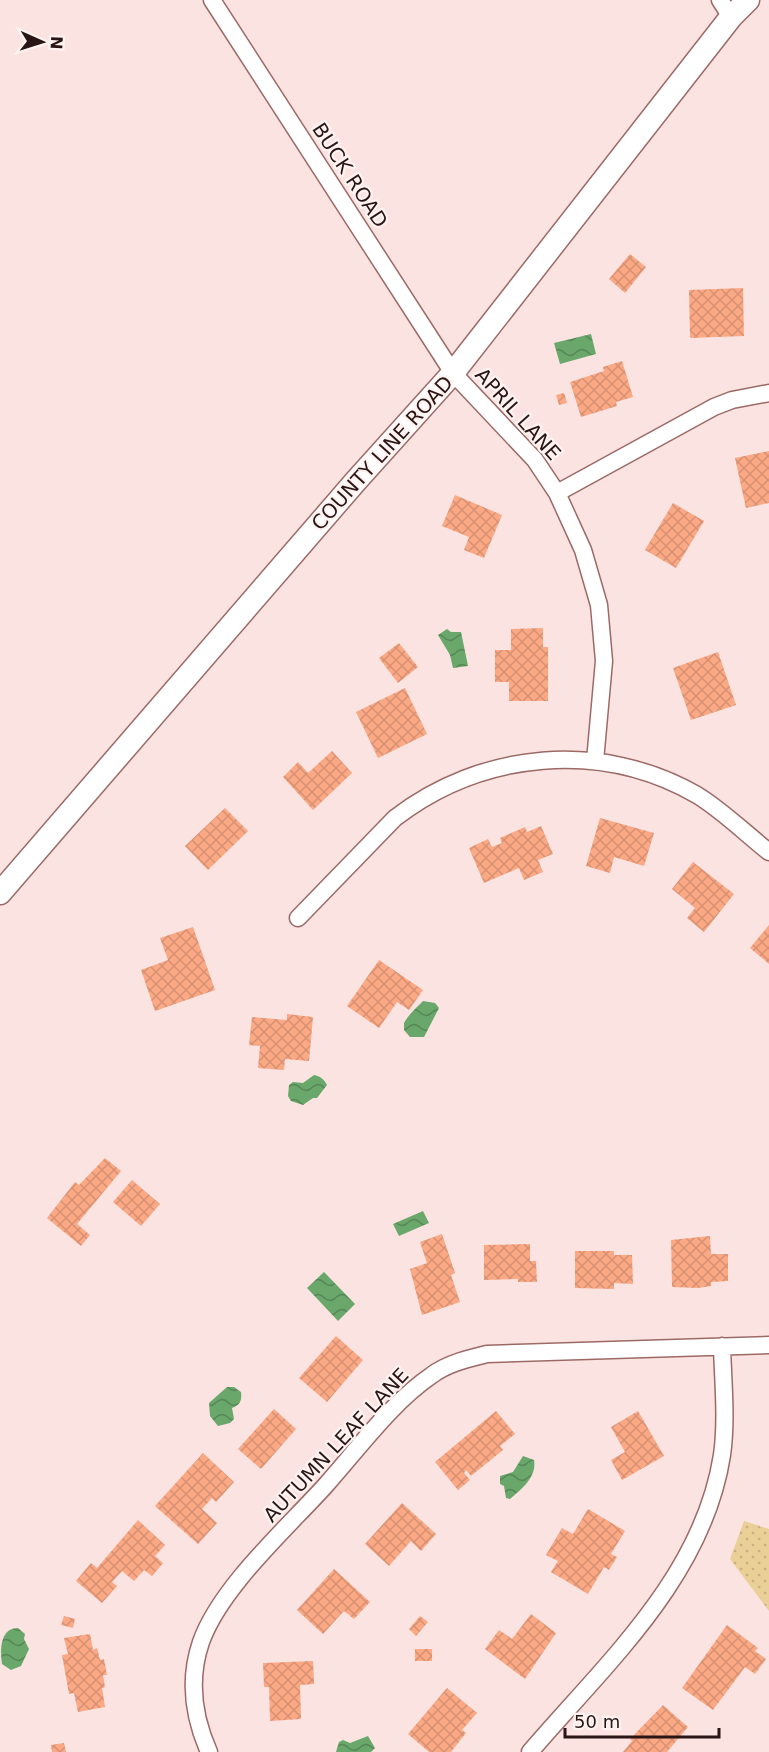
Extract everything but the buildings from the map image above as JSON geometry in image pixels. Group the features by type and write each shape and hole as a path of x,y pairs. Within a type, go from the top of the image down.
{"main road":[{"name":"COUNTY LINE ROAD","path":"0,893 355,482 453,373 726,9 748,0"}],"street":[{"name":"BUCK ROAD","path":"212,0 453,373"},
{"name":"APRIL LANE","path":"453,373 535,460 557,493 583,550 599,605 604,660 595,761"},
{"path":"557,493 714,407 732,400 769,393"},
{"path":"298,918 395,818 413,804 456,781 485,770 533,761 595,761 660,778 717,808 769,852"},
{"name":"AUTUMN LEAF LANE","path":"209,1752 197,1721 193,1690 195,1663 211,1620 239,1582 366,1440 410,1392 426,1380 459,1361 487,1354 769,1345"},
{"path":"530,1752 659,1602 698,1536 715,1489 722,1454 722,1346"}],"shaded area":[{"path":"744,1521 769,1529 769,1611 730,1559"}],"water":[{"path":"591,334 596,354 560,364 554,343"},
{"path":"447,629 451,632 461,632 468,666 453,668 450,655 438,635"},
{"path":"423,1001 435,1003 439,1008 424,1037 410,1037 404,1030 404,1023"},
{"path":"314,1075 322,1078 327,1085 317,1098 303,1105 291,1101 288,1096 289,1085 293,1082 303,1083"},
{"path":"423,1211 429,1223 399,1236 393,1224"},
{"path":"324,1272 355,1304 338,1321 307,1288"},
{"path":"227,1387 234,1387 241,1392 241,1400 232,1408 234,1419 230,1423 218,1426 210,1416 209,1403"},
{"path":"523,1456 534,1460 531,1477 510,1499 506,1498 504,1486 500,1484 500,1476 513,1472"},
{"path":"18,1628 25,1634 24,1639 29,1649 21,1666 11,1670 2,1664 1,1646 4,1636 12,1629"},
{"path":"368,1736 375,1748 371,1752 336,1752 339,1742 343,1740 350,1743"}]}
